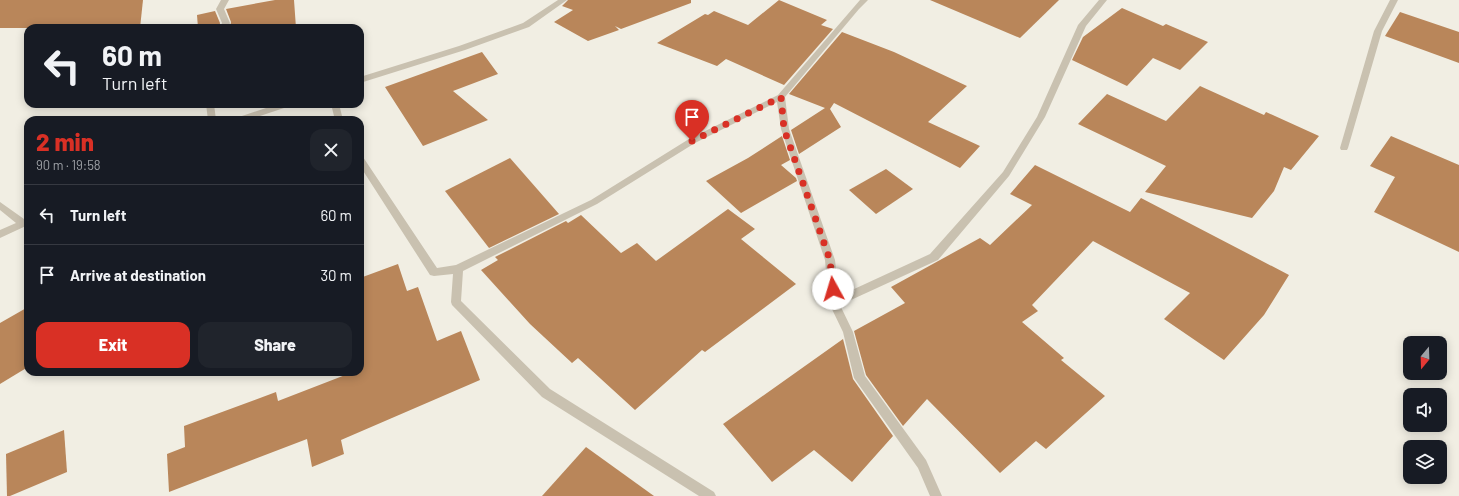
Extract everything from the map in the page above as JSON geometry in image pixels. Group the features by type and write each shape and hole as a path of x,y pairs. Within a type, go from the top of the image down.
{"street":[{"path":"224,0 220,9 226,24"},
{"path":"364,79 462,48 526,25 563,0"},
{"path":"364,165 434,272 458,269 594,202 692,141 781,97 856,7 864,0"},
{"path":"834,303 934,257 1006,174 1041,117 1082,25 1103,0"},
{"path":"1344,148 1378,31 1394,0"},
{"path":"781,97 784,129 830,260 834,303 848,332 860,378 922,464 936,496"},
{"path":"252,116 276,108"},
{"path":"0,205 24,221"},
{"path":"0,234 24,223"},
{"path":"458,269 456,302 546,393 710,496"}],"building":[{"path":"0,0 143,0 140,24 24,24 24,28 0,28"},
{"path":"275,0 294,0 296,24 231,24 226,9"},
{"path":"568,0 691,0 691,3 621,29 615,26 619,30 588,41 554,22 573,10 562,6"},
{"path":"779,0 827,20 821,25 833,29 784,85 726,59 717,66 657,43 705,14 708,15 714,11 748,25"},
{"path":"930,0 1059,0 1020,38"},
{"path":"1122,8 1163,26 1166,24 1208,42 1180,70 1153,58 1127,86 1072,60 1083,37"},
{"path":"215,11 220,24 198,24 197,15"},
{"path":"1400,12 1459,32 1459,63 1385,36"},
{"path":"842,32 894,52 967,86 928,122 980,146 960,168 834,103 830,109 841,127 799,154 791,130 825,108 789,94"},
{"path":"482,52 498,74 453,91 488,120 423,146 385,87"},
{"path":"1200,86 1264,115 1266,112 1319,136 1291,170 1284,167 1274,191 1252,218 1145,192 1166,166 1078,124 1107,94 1166,121"},
{"path":"782,136 790,160 781,165 796,178 797,181 741,213 706,181 748,158"},
{"path":"1391,136 1459,165 1459,252 1374,212 1395,177 1370,166"},
{"path":"510,158 559,214 489,248 445,191"},
{"path":"1035,165 1130,212 1141,198 1289,275 1264,315 1224,360 1164,319 1190,293 1093,241 1032,305 1038,311 1022,322 1064,358 1061,360 1105,396 1046,449 1036,441 1000,473 927,399 903,426 866,375 854,331 905,303 891,287 980,238 990,245 1032,205 1010,194"},
{"path":"886,169 913,189 876,214 849,190"},
{"path":"728,209 755,229 741,239 796,284 705,352 702,350 635,410 578,358 572,363 530,324 481,270 498,260 495,257 566,221 568,223 581,215 621,253 637,243 656,261"},
{"path":"398,264 407,291 418,287 437,341 461,331 480,380 341,440 344,454 312,467 307,439 169,492 167,454 185,447 184,426 276,392 278,401 343,376 364,376 364,277"},
{"path":"24,309 24,369 0,384 0,323"},
{"path":"843,339 853,379 893,436 852,482 814,450 772,482 723,424"},
{"path":"64,430 67,472 7,496 6,454"},
{"path":"586,447 654,496 542,496"}],"route":[{"path":"692,141 781,97 784,129 830,260 833,289"}]}
